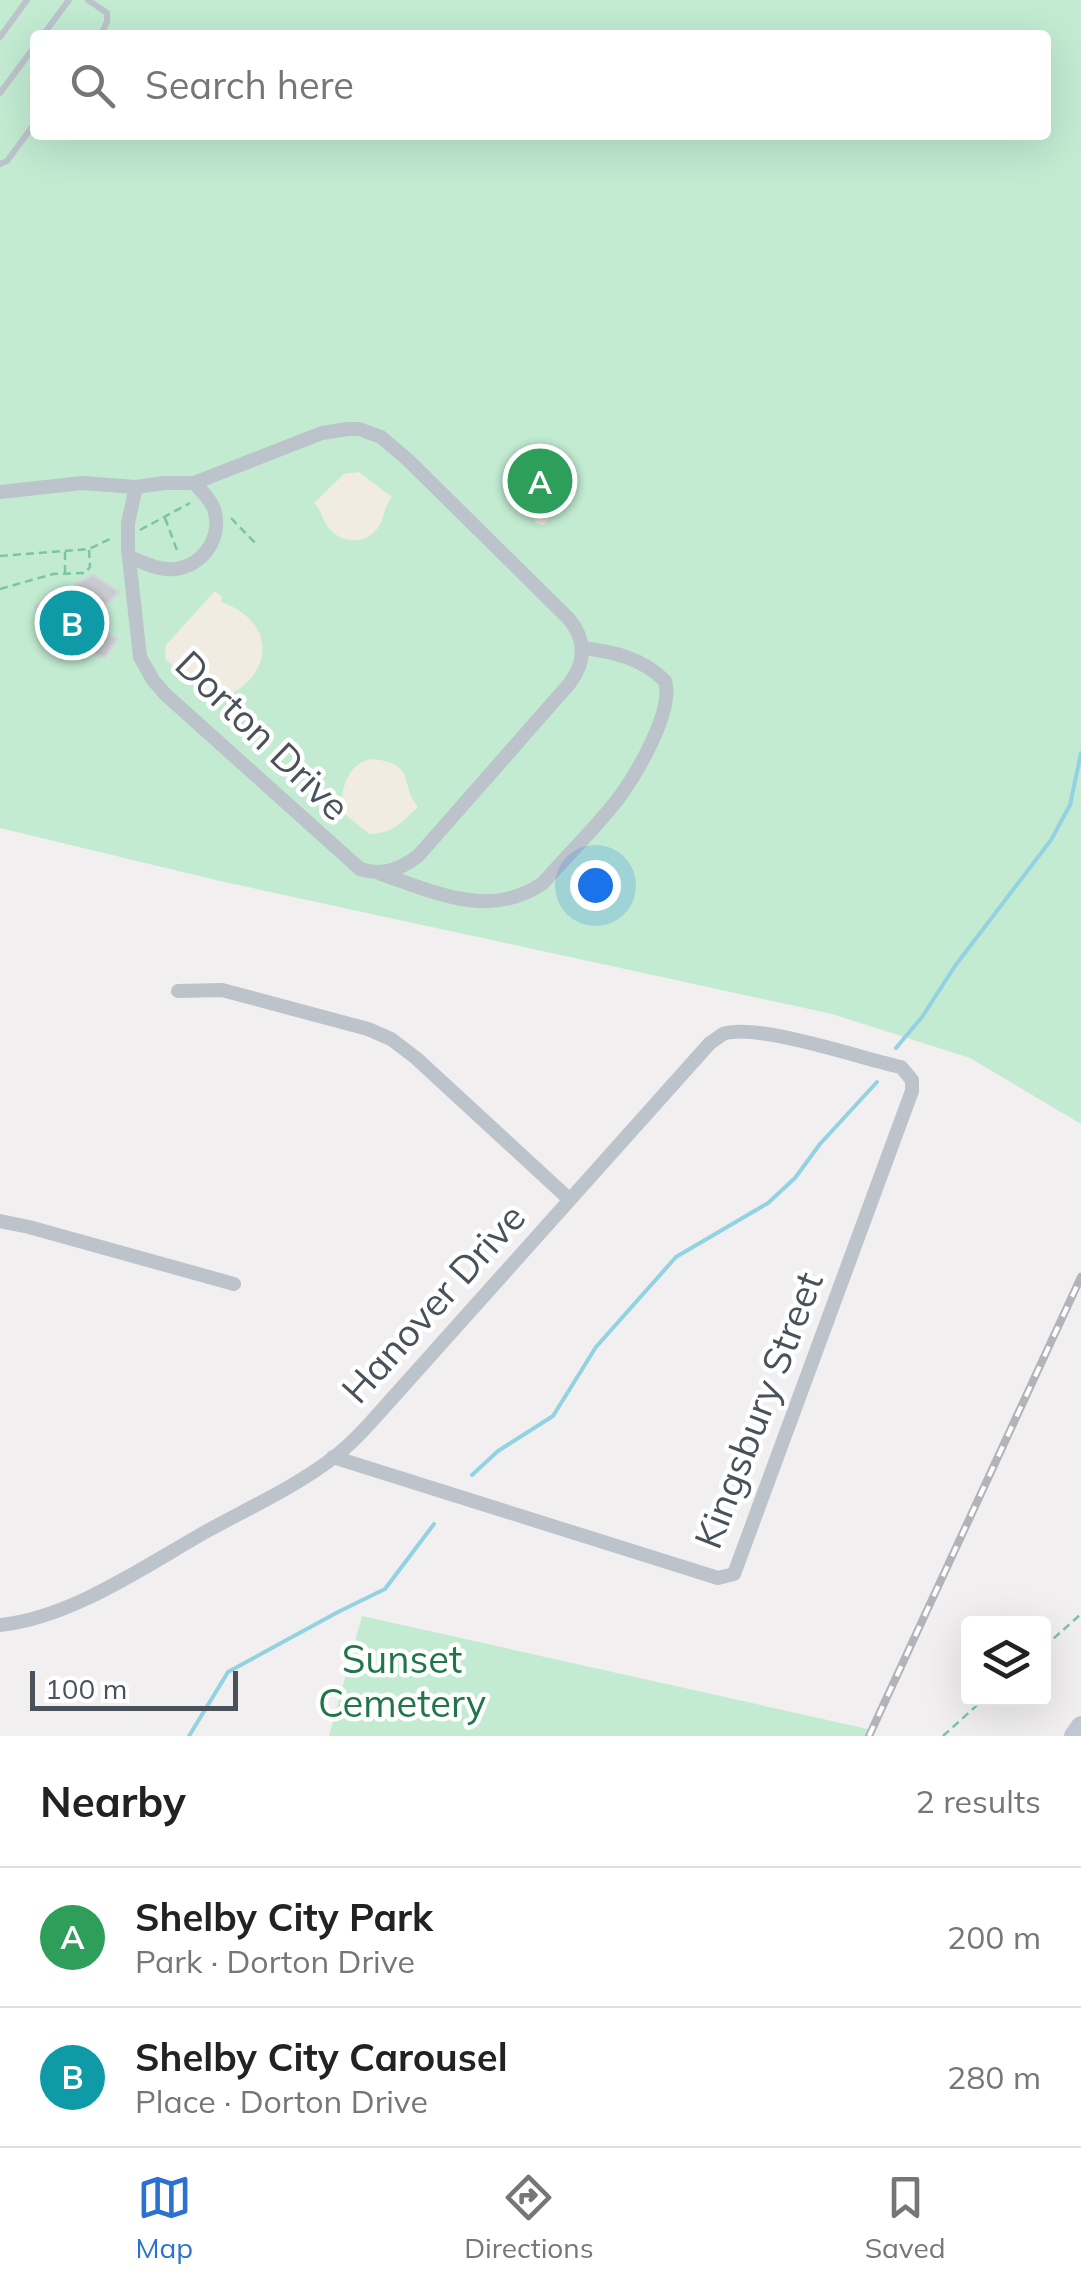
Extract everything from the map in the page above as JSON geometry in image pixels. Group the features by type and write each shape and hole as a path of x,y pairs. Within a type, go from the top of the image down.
{"street":[{"path":"200,494 322,433 348,429 371,433 408,460 576,628 583,648 580,666 570,683 418,856 396,870 380,873"},
{"path":"0,492 82,484 136,487 164,482 200,494 216,521 213,540 202,558 184,567 162,568 129,557"},
{"name":"Dorton Drive","path":"136,487 128,522 129,557 140,657 153,680 360,869 468,902 507,899 528,893 542,883 620,796 642,760 667,696 665,680 643,662 583,648"},
{"path":"178,991 222,990 391,1039 569,1199"},
{"name":"Hanover Drive","path":"0,1625 49,1616 98,1592 334,1458 722,1035 743,1031 781,1036 881,1063"},
{"name":"Kingsbury Street","path":"334,1458 718,1578 734,1574 912,1090 912,1080 901,1068 881,1063"},
{"path":"0,1221 234,1284"},
{"path":"1074,1736 1081,1726"}],"lane":[{"path":"0,37 28,0"},
{"path":"47,30 69,0"},
{"path":"88,0 106,14 103,30"},
{"path":"0,93 30,53"},
{"path":"0,164 30,130"}],"path":[{"path":"135,533 200,494 225,512 258,546"},
{"path":"165,517 184,567"},
{"path":"0,556 89,549 112,538"},
{"path":"0,588 88,571 89,549"},
{"path":"65,551 66,574"},
{"path":"1051,1641 1081,1614"},
{"path":"943,1736 976,1706"}],"green space":[{"path":"0,0 1081,0 1081,1124 970,1058 832,1014 220,881 0,828"},
{"name":"Sunset Cemetery","path":"362,1616 872,1730 869,1736 329,1736"}],"sand":[{"path":"359,472 392,497 373,533 360,540 345,539 331,531 314,503 344,474"},
{"path":"538,498 550,509 544,525 536,523 531,511"},
{"path":"215,591 222,597 221,602 254,624 261,637 262,652 249,680 216,700 165,659 166,645"},
{"path":"371,759 386,761 402,770 418,807 391,829 369,834 341,811 344,786 351,772"}],"building":[{"path":"93,575 119,592 103,607 105,631 117,639 105,657 62,649 42,635 36,607"}],"waterway":[{"path":"896,1048 1051,840 1070,805 1081,753"},
{"path":"472,1475 498,1451 553,1416 596,1347 676,1257 768,1203 795,1178 820,1144 877,1082"},
{"path":"189,1736 228,1672 385,1589 434,1524"}],"railway":[{"path":"869,1736 1081,1277"}],"place":[{"name":"Shelby City Park","path":"540,481"},
{"name":"Shelby City Carousel","path":"72,623"}]}
